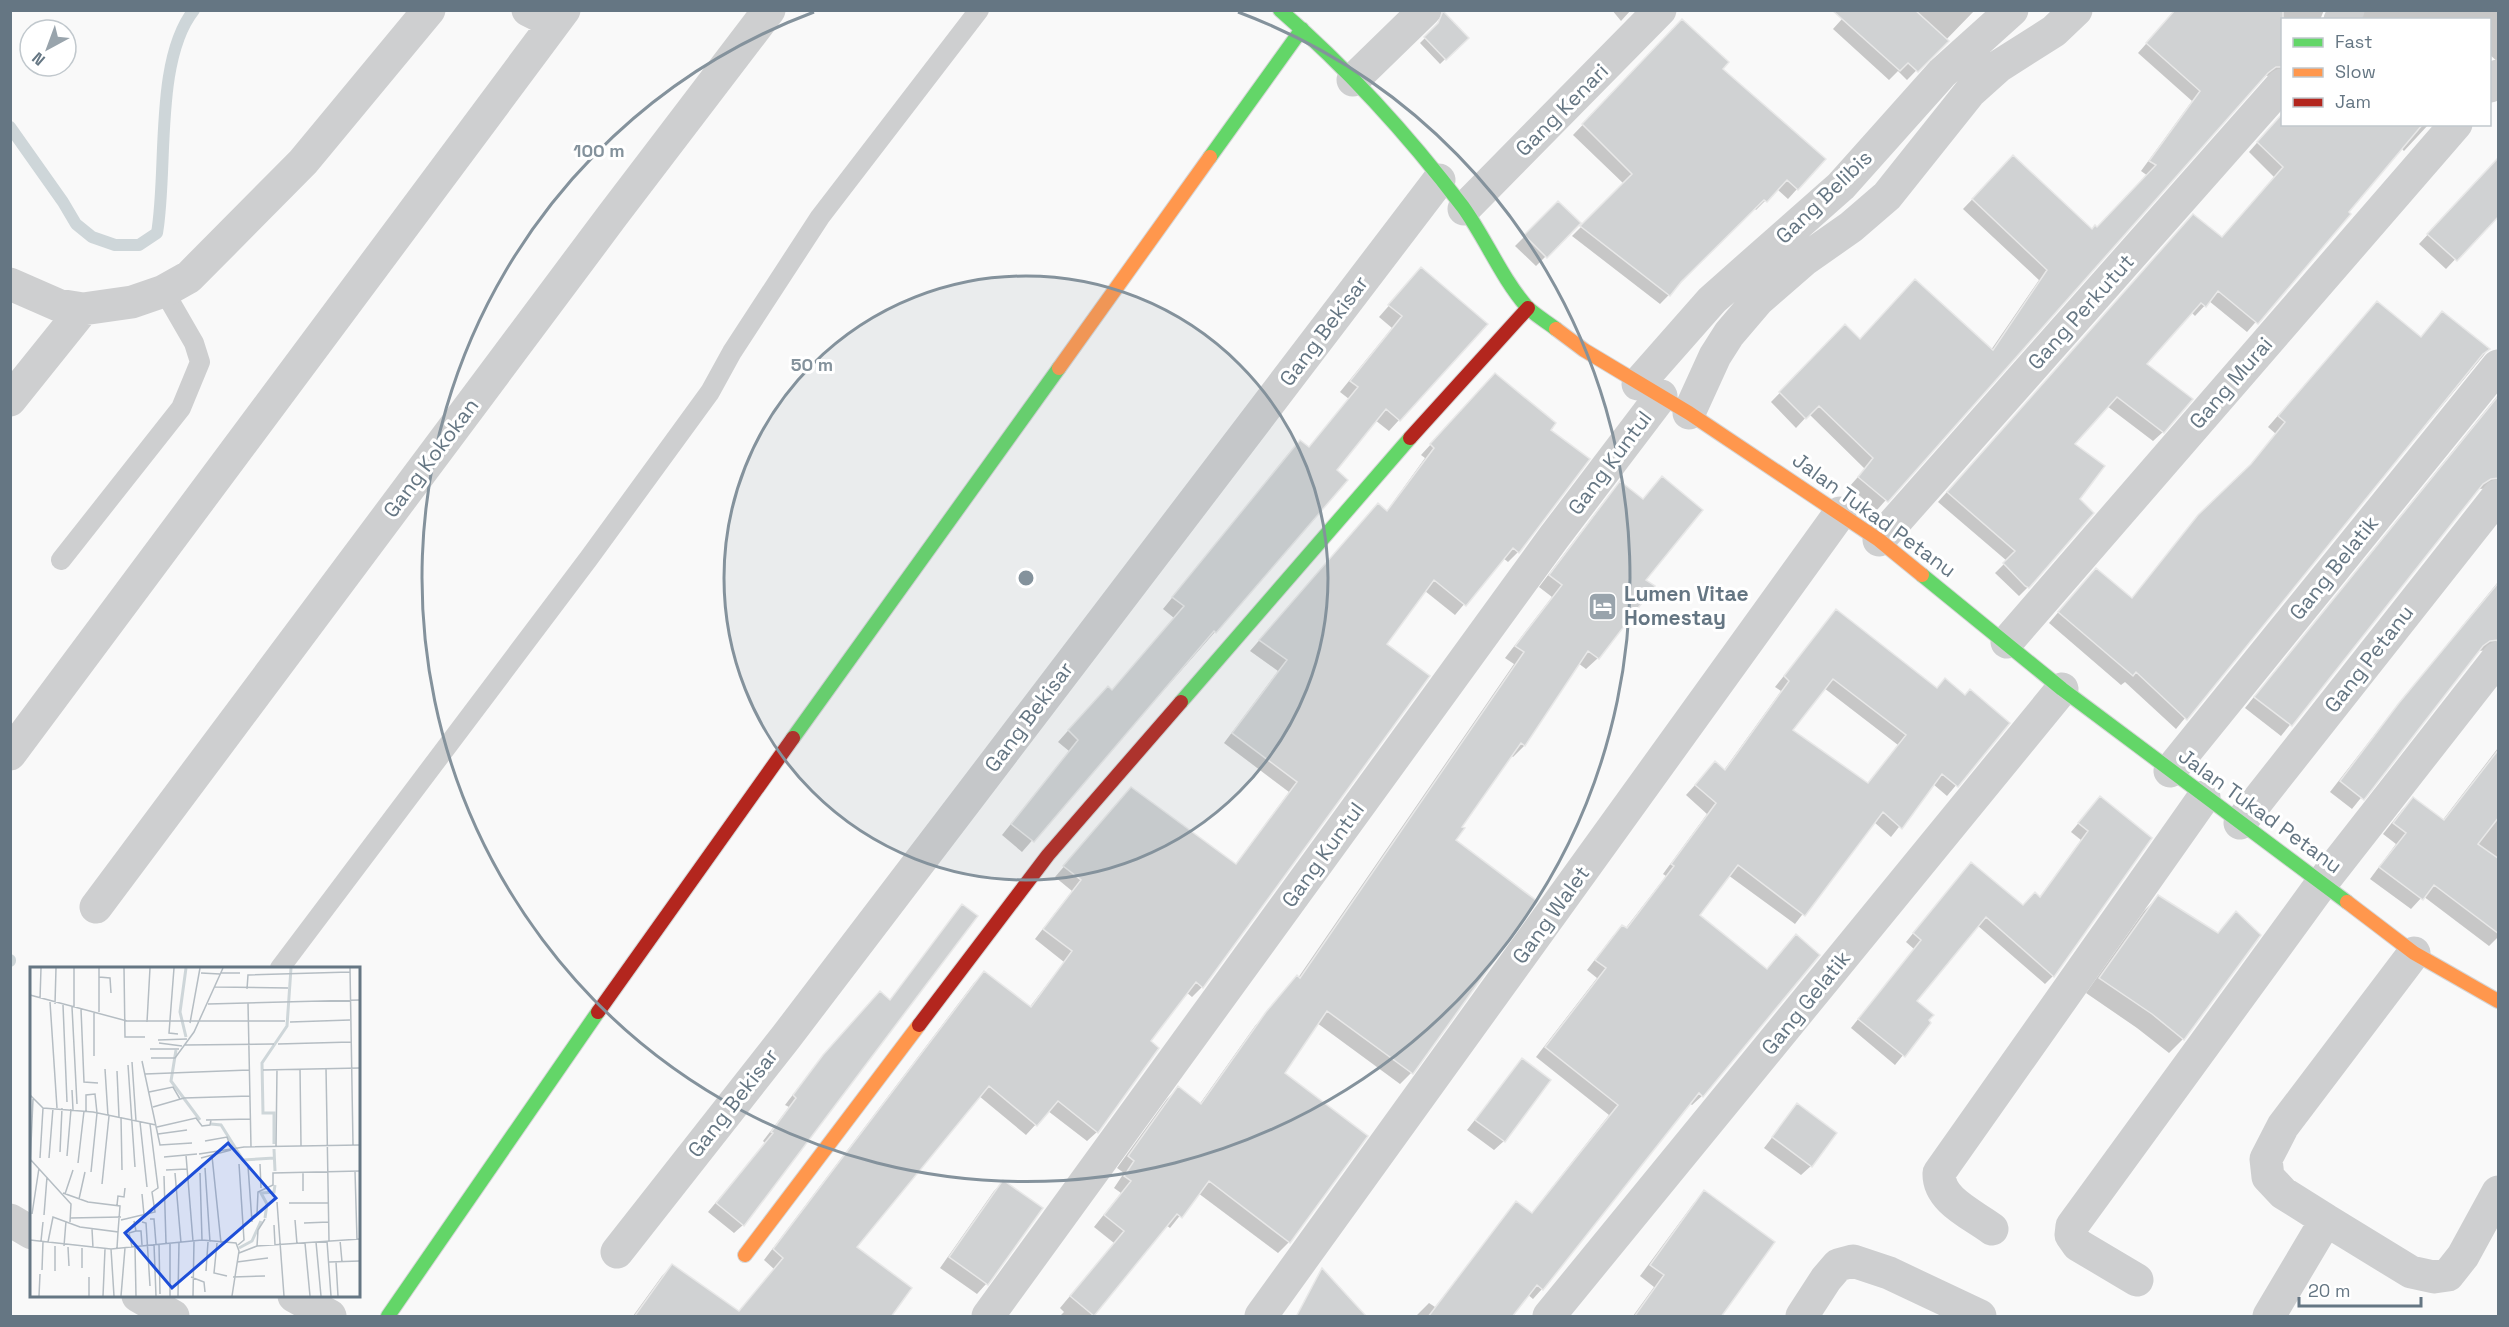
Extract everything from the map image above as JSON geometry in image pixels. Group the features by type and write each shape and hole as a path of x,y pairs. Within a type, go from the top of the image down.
{"street":[{"path":"10,284 58,304 83,309 132,302 164,291 189,277 303,162 429,10"},
{"name":"Gang Kokokan","path":"96,907 612,216 769,10"},
{"name":"Jalan Tukad Petanu","path":"1280,10 1302,29 1395,124 1464,209 1528,308 1584,350 1689,413 1879,540 2062,689 2204,798 2414,953 2499,1000"},
{"path":"1353,80 1425,10"},
{"name":"Gang Kenari","path":"1464,209 1660,10"},
{"name":"Gang Belibis","path":"1650,390 1712,300 1841,186 1942,73 2012,10"},
{"path":"1689,413 1715,356 1729,334 1758,300 1804,260 1851,227 1887,196 1970,92 2000,66 2054,31 2076,10"},
{"path":"10,754 549,15"},
{"path":"388,1317 635,958 1302,29"},
{"name":"Gang Perkutut","path":"1879,540 2281,87"},
{"name":"Gang Murai","path":"2007,642 2454,126"},
{"name":"Gang Bekisar","path":"617,1252 786,1037 1439,180"},
{"path":"745,1255 1048,855 1385,466 1528,308"},
{"path":"10,400 83,309"},
{"name":"Gang Belatik","path":"2170,771 2499,366"},
{"name":"Gang Kuntul","path":"988,1317 1547,547 1650,390"},
{"name":"Gang Petanu","path":"2240,823 2499,496"},
{"name":"Gang Walet","path":"1261,1317 1840,513"},
{"path":"2137,1280 2078,1245 2071,1235 2072,1226 2322,883 2499,658"},
{"name":"Gang Gelatik","path":"1549,1317 2062,689"},
{"path":"1992,1229 1944,1195 1938,1184 1939,1173 2204,798"},
{"path":"2414,953 2283,1126 2266,1159 2268,1177 2283,1193 2411,1272 2434,1277 2448,1275 2463,1256 2499,1192"},
{"path":"2269,1317 2326,1220"},
{"path":"1802,1317 1826,1279 1838,1265 1853,1260 1889,1273 1980,1317"},
{"path":"140,1297 173,1317"},
{"path":"296,1297 330,1317"}],"lane":[{"path":"282,967 589,558 710,392 732,352 820,217 979,10"},
{"path":"61,560 181,408 200,362 194,343 164,291"}],"building":[{"path":"1832,10 1915,10 1949,41 1918,72 1908,63 1900,71"},
{"path":"2175,10 2283,10 2281,67 2276,67 2268,73 1888,502 1858,477 1873,458 1819,406 1806,419 1779,392 1845,324 1860,339 1915,279 1993,350 2047,270 1972,199 2013,155 2092,229 2095,225 2097,227 2156,165 2149,161 2200,91 2146,43"},
{"path":"1443,11 1469,38 1446,60 1424,37 1438,23"},
{"path":"1682,19 1729,62 1723,69 1826,159 1798,190 1787,180 1767,202 1764,200 1681,282 1670,296 1580,226 1632,174 1582,124"},
{"path":"2281,115 2281,126 2421,126 2258,324 2218,291 2206,307 2201,303 2147,364 2193,399 2164,433 2117,397 2075,444 2105,466 2080,499 2094,513 2029,588 2025,586 2003,563 2015,551 1947,492 2193,214 2222,237 2283,167 2257,142"},
{"path":"2499,157 2499,216 2457,261 2427,234"},
{"path":"1558,201 1581,223 1547,258 1524,235"},
{"path":"1421,267 1488,324 1400,421 1386,409 1337,470 1348,480 1216,633 1214,631 1034,842 1011,824 1078,740 1068,730 1108,686 1112,690 1184,606 1172,597 1300,440 1309,447 1358,387 1350,381 1402,316 1388,305"},
{"path":"2377,301 2421,337 2442,311 2490,349 2483,354 2187,720 2136,672 2133,676 2058,612 2096,568 2132,598 2198,515 2251,464 2285,422 2278,416"},
{"path":"1495,373 1556,423 1551,430 1590,459 1519,553 1513,548 1466,606 1434,580 1387,644 1430,676 1203,988 1196,982 1151,1041 1159,1048 1098,1133 1058,1101 1037,1126 989,1086 857,1247 912,1288 891,1317 634,1317 672,1264 739,1311 783,1258 773,1249 984,971 1031,1007 1072,951 1043,929 1081,880 1063,866 1131,787 1236,864 1297,782 1232,733 1287,660 1259,640 1378,503 1387,511 1434,448 1430,444"},
{"path":"2499,395 2499,478 2491,479 2483,484 2292,726 2254,697"},
{"path":"1662,476 1703,510 1646,580 1655,586 1599,659 1588,651 1525,746 1521,743 1462,827 1465,828 1456,840 1537,901 1413,1074 1327,1011 1285,1073 1368,1136 1290,1243 1209,1181 1182,1218 1177,1214 1094,1316 1070,1296 1124,1231 1104,1215 1131,1181 1124,1176 1134,1161 1128,1156 1178,1086 1201,1104 1266,1012 1297,975 1300,978 1524,652 1515,646 1562,585 1549,575 1620,481 1643,499"},
{"path":"2499,582 2499,640 2490,641 2483,646 2364,800 2340,781 2399,703"},
{"path":"1836,609 1937,688 1945,678 1965,695 1970,689 2010,723 1958,787 1942,774 1902,829 1883,812 1805,916 1738,865 1700,915 1767,969 1796,934 1820,955 1703,1097 1699,1093 1543,1290 1537,1285 1512,1317 1428,1317 1516,1201 1532,1213 1618,1105 1545,1047 1606,968 1595,960 1622,925 1627,928 1674,866 1671,864 1716,803 1695,785 1715,761 1725,770 1789,681 1784,676","holes":["1833,679 1906,735 1868,783 1793,730"]},
{"path":"2499,749 2499,817 2478,844 2499,859 2499,934 2434,885 2423,900 2379,867 2406,833 2393,823 2413,797 2444,820"},
{"path":"2100,796 2152,838 2054,977 1986,917 1917,1001 1934,1015 1929,1020 1931,1023 1905,1057 1858,1019 1921,940 1913,933 1971,862 2023,905 2035,892 2040,897 2088,831 2078,823"},
{"path":"2158,895 2218,933 2236,911 2261,935 2184,1040 2152,1014 2099,978"},
{"path":"962,904 978,916 744,1226 716,1203 773,1133 771,1132 796,1098 793,1095 823,1055 880,991 890,1000"},
{"path":"1522,1058 1551,1080 1505,1142 1475,1120"},
{"path":"1797,1103 1837,1133 1812,1167 1772,1137"},
{"path":"1003,1180 1043,1208 988,1285 949,1257"},
{"path":"1704,1190 1775,1242 1721,1317 1634,1317 1664,1275 1650,1265"},
{"path":"1322,1268 1367,1317 1296,1317"}],"waterway":[{"path":"10,127 76,224 92,237 115,245 139,245 157,233 168,86 173,57 181,31 194,10"}],"traffic: fast":[{"path":"1280,10 1353,79 1421,154 1463,207 1501,271 1527,307 1556,329"},
{"path":"1210,157 1302,29"},
{"path":"793,738 1059,368"},
{"path":"1181,702 1410,438"},
{"path":"1922,575 2062,689 2347,902"},
{"path":"388,1316 598,1012"}],"traffic: slow":[{"path":"1059,368 1210,157"},
{"path":"1556,329 1584,350 1689,413 1879,540 1922,575"},
{"path":"2347,902 2414,953 2498,1001"},
{"path":"745,1255 919,1025"}],"traffic: jam":[{"path":"1410,438 1528,308"},
{"path":"919,1025 1048,855 1181,702"},
{"path":"598,1012 793,738"}],"place":[{"name":"Lumen Vitae Homestay","path":"1603,606"}]}
